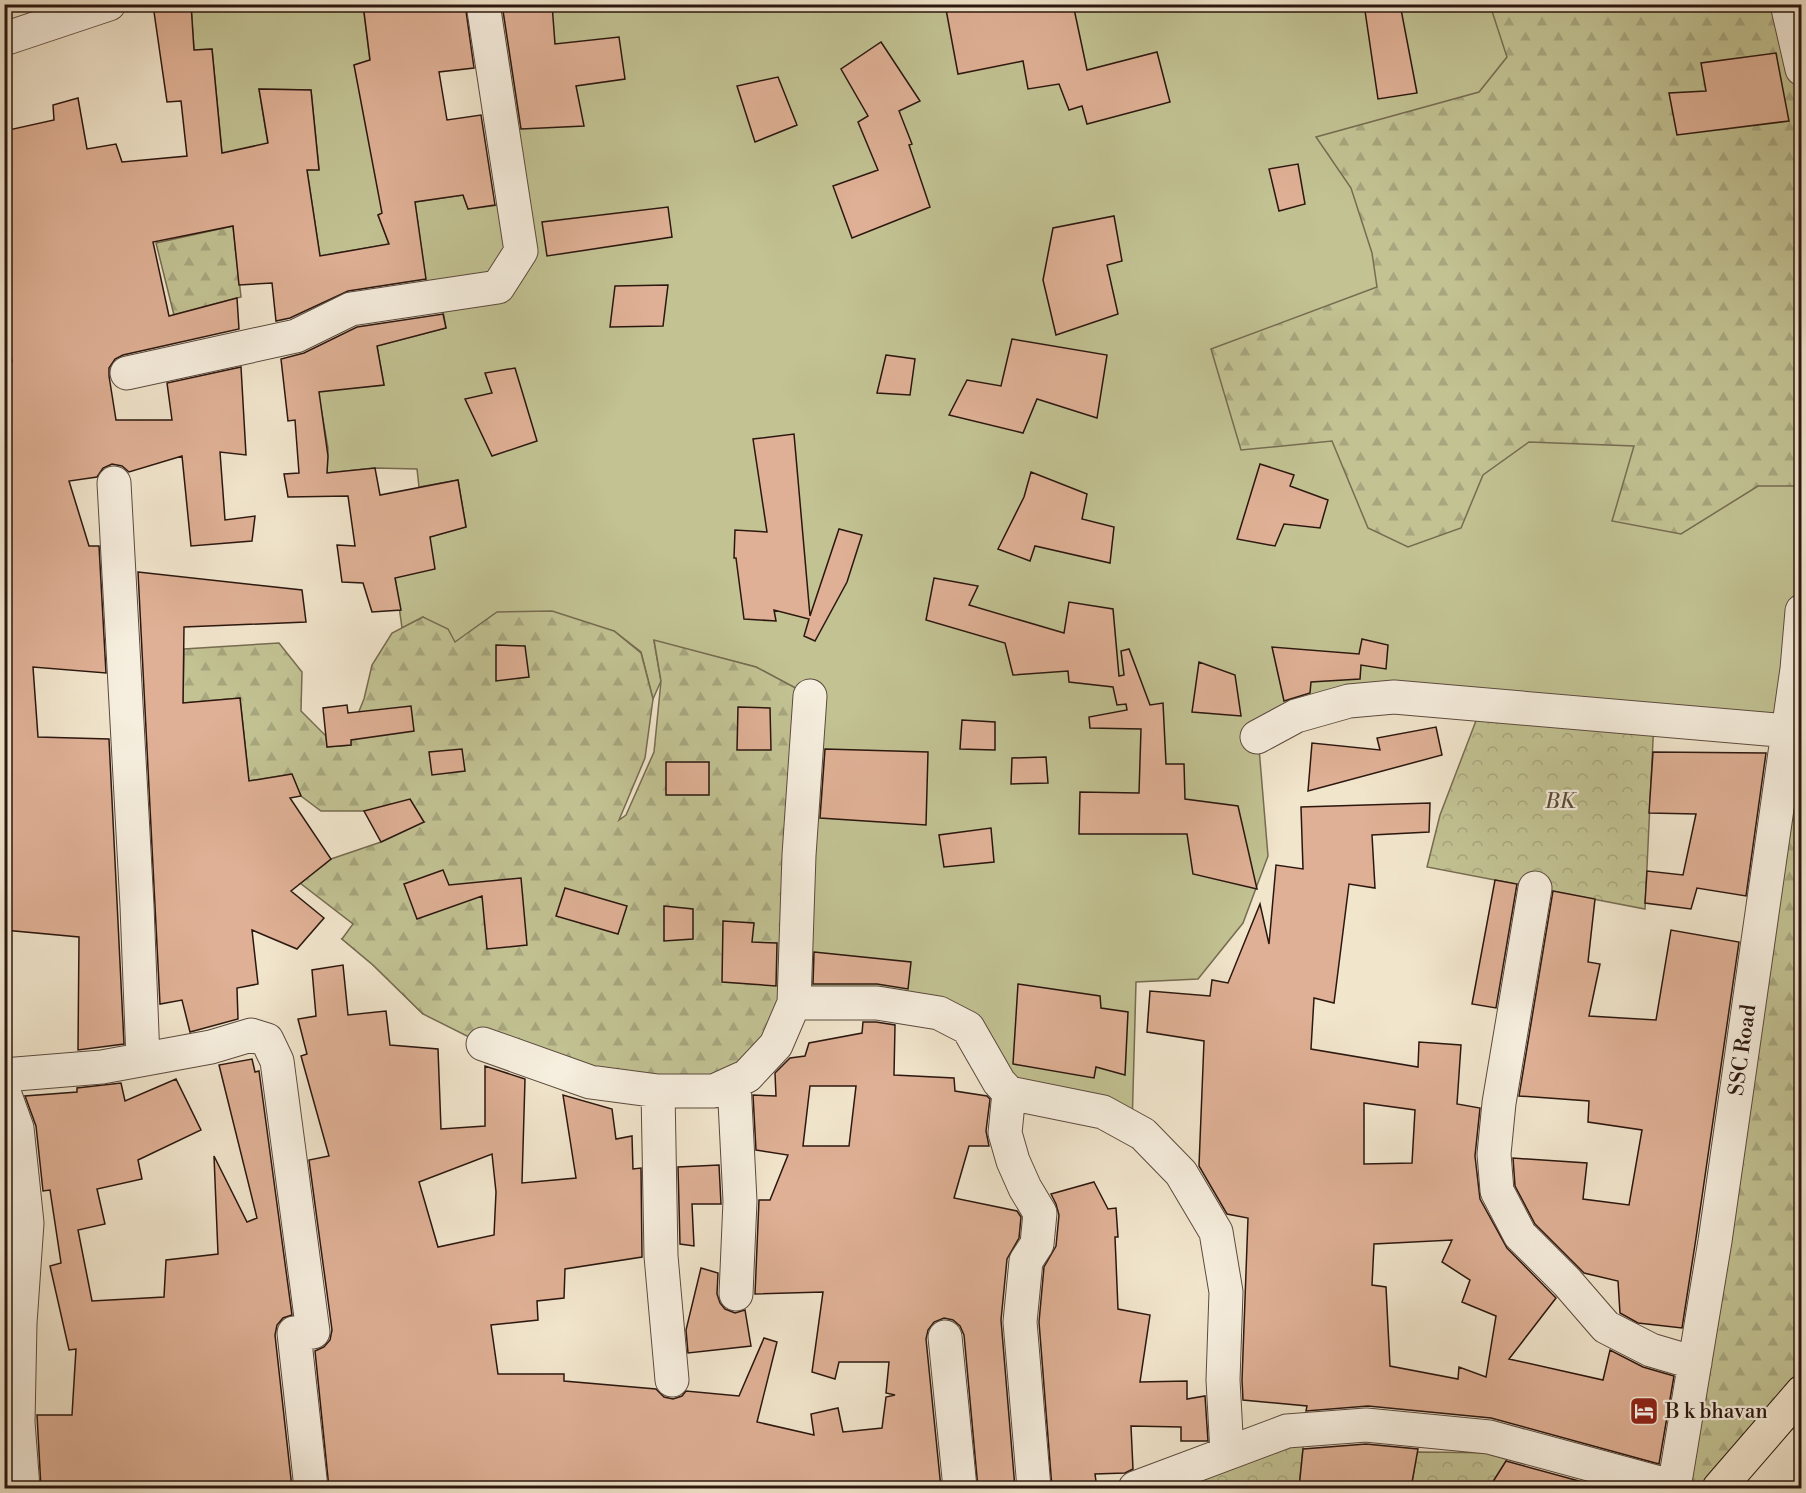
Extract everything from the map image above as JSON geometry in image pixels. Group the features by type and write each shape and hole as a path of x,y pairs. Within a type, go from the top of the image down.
{"main road":[{"path":"1719,1488 1802,1392"}],"street":[{"path":"127,373 296,336 351,309 498,287 521,251 483,4"},
{"path":"1787,4 1802,69"},
{"path":"4,39 98,6"},
{"path":"114,483 144,1059"},
{"name":"SSC Road","path":"1674,1488 1715,1241 1797,669 1802,611"},
{"path":"483,1044 590,1082 658,1091 714,1091 747,1076 776,1045 794,1003 799,855 810,696"},
{"path":"1257,736 1296,716 1349,701 1394,697 1788,730"},
{"path":"1534,888 1499,1103 1494,1154 1497,1191 1520,1235 1567,1282 1606,1327 1651,1350 1695,1363"},
{"path":"794,1003 876,1003 939,1013 968,1028 999,1082 1009,1094 1103,1112 1143,1134 1181,1173 1216,1232 1226,1292 1223,1380 1227,1453"},
{"path":"4,1075 102,1067 211,1047 251,1035 267,1040 277,1061 313,1332 294,1333 311,1488"},
{"path":"734,1082 740,1201 736,1294"},
{"path":"658,1091 661,1256 672,1380"},
{"path":"4,1092 17,1128 27,1223 20,1323 18,1422 23,1488"},
{"path":"1009,1094 1005,1133 1012,1161 1040,1213 1037,1244 1026,1261 1020,1322 1034,1488"},
{"path":"945,1336 960,1488"},
{"path":"1135,1488 1167,1482 1227,1453 1287,1431 1366,1425 1489,1437 1674,1488"}],"green space":[{"path":"191,5 363,5 370,60 354,65 399,206 378,215 389,244 320,256 307,170 319,169 311,90 259,89 275,188 222,153 212,49 194,50"},
{"path":"483,5 1786,5 1802,69 1802,611 1788,731 1394,697 1258,736 1268,856 1243,923 1198,979 1136,982 1132,1128 1009,1093 939,1013 423,1014 373,965 342,939 685,901 810,696 756,667 654,641 661,681 653,699 641,652 614,631 493,615 455,643 423,617 402,628 395,577 430,537 466,527 458,480 419,487 417,469 375,468 327,473 328,448 318,391 384,385 377,346 446,328 442,305 427,290 415,202 463,195 468,209 513,203"},
{"path":"1419,5 1490,5 1419,10"},
{"path":"1490,5 1801,5 1801,486 1758,486 1681,534 1612,521 1634,446 1529,442 1483,475 1461,528 1408,547 1368,528 1332,441 1241,450 1211,349 1377,287 1372,253 1351,188 1316,137 1479,92 1507,57"},
{"path":"233,226 241,297 174,315 156,243"},
{"path":"552,611 614,631 641,653 653,699 645,758 619,820 626,815 654,752 661,681 654,640 756,667 805,693 794,1003 714,1091 483,1044 423,1014 373,965 342,939 353,924 300,883 331,859 381,842 424,822 364,811 321,811 301,796 291,774 249,781 240,698 183,703 184,649 279,643 302,672 301,711 326,736 327,747 351,745 350,733 364,699 372,665 392,633 423,617 448,629 455,642 497,612"},
{"path":"1801,611 1801,1393 1720,1488 1673,1488"},
{"name":"BK","path":"1482,705 1654,719 1645,909 1427,867 1440,815"},
{"path":"1304,1438 1299,1488 1176,1488"},
{"path":"1417,1452 1511,1453 1489,1488 1411,1488"}],"building":[{"path":"191,4 194,50 212,49 222,153 268,143 259,89 311,90 319,170 307,170 320,256 389,244 378,215 382,213 354,65 370,60 363,4 465,4 474,68 439,72 447,120 481,115 495,205 468,209 463,195 415,202 426,279 348,291 290,318 276,321 272,283 239,285 233,226 153,242 169,316 237,298 239,329 123,355 115,359 109,368 109,376 116,420 172,420 167,383 241,367 246,455 220,452 225,520 255,516 252,541 191,546 182,456 129,472 122,466 112,464 103,468 97,477 69,481 89,546 99,546 106,673 33,667 38,737 109,739 124,1044 78,1050 79,937 4,930 4,364 12,361 4,325 4,131 54,120 53,105 78,98 87,149 116,144 122,162 187,156 181,101 167,102 153,5"},
{"path":"502,4 552,4 555,44 619,37 625,79 576,86 584,126 521,129"},
{"path":"945,4 1073,4 1087,70 1157,52 1170,102 1087,124 1082,106 1069,110 1059,84 1028,89 1023,61 958,74"},
{"path":"1364,4 1400,4 1417,93 1378,99"},
{"path":"881,42 920,101 899,111 912,144 909,145 930,207 852,238 833,186 878,170 858,122 868,116 841,69"},
{"path":"1776,53 1789,121 1677,135 1669,93 1706,91 1701,63"},
{"path":"778,77 797,125 755,142 737,86"},
{"path":"1298,164 1305,204 1279,211 1269,169"},
{"path":"668,207 672,237 547,256 542,222"},
{"path":"1114,216 1122,261 1107,265 1118,314 1056,335 1043,280 1053,228"},
{"path":"668,285 663,326 610,327 615,286"},
{"path":"443,314 446,328 377,346 384,385 319,392 328,456 327,473 375,468 380,495 458,480 466,527 430,537 435,569 395,578 401,610 372,612 363,583 342,582 337,545 355,546 348,496 288,497 284,474 299,473 295,420 288,421 281,359 304,353 357,327"},
{"path":"1012,339 1107,355 1097,418 1037,399 1023,433 949,415 967,380 1001,386"},
{"path":"886,355 915,359 910,395 877,393"},
{"path":"515,368 537,441 492,456 465,399 492,393 485,373"},
{"path":"794,434 810,616 839,529 862,535 847,582 815,641 804,636 809,619 774,610 776,621 744,619 736,558 734,558 735,530 767,532 753,439"},
{"path":"1260,464 1294,475 1290,486 1328,500 1320,528 1284,524 1275,546 1237,539"},
{"path":"1031,472 1087,494 1082,519 1114,527 1110,563 1035,546 1030,561 998,549 1024,497"},
{"path":"138,572 302,590 306,622 184,627 183,703 240,698 249,781 292,774 301,796 290,798 331,859 291,891 324,918 297,949 252,930 258,984 237,988 238,1019 190,1032 182,1000 160,1004"},
{"path":"934,578 978,586 969,605 1064,633 1069,602 1113,609 1119,676 1124,675 1121,651 1129,649 1150,705 1163,703 1166,764 1184,764 1185,799 1238,806 1257,889 1193,874 1187,834 1079,834 1080,792 1139,793 1141,729 1090,728 1089,717 1127,710 1126,704 1117,705 1113,687 1069,682 1068,671 1013,675 1005,643 926,620"},
{"path":"1362,639 1388,645 1386,669 1361,665 1360,679 1311,682 1310,693 1284,701 1272,647 1359,654"},
{"path":"496,645 525,646 529,677 496,681"},
{"path":"1199,662 1235,675 1241,716 1192,712"},
{"path":"347,705 348,713 411,706 414,731 351,740 351,745 327,747 323,708"},
{"path":"738,707 770,708 771,750 737,750"},
{"path":"962,720 995,722 995,750 960,749"},
{"path":"1436,727 1442,755 1308,791 1312,743 1380,750 1377,738"},
{"path":"462,749 465,771 432,775 429,752"},
{"path":"825,749 928,752 926,825 820,818"},
{"path":"1653,752 1766,753 1746,896 1697,888 1691,909 1645,903 1647,871 1683,875 1696,814 1649,813"},
{"path":"1046,757 1048,783 1011,784 1012,758"},
{"path":"666,762 709,762 709,795 666,795"},
{"path":"410,799 424,822 381,842 364,811"},
{"path":"1430,803 1429,832 1372,835 1375,888 1349,884 1334,1003 1314,998 1311,1049 1418,1067 1419,1042 1461,1045 1457,1104 1480,1108 1475,1156 1480,1199 1507,1248 1556,1298 1509,1359 1603,1380 1610,1350 1643,1367 1674,1376 1659,1464 1491,1418 1368,1406 1306,1411 1307,1406 1243,1400 1248,1218 1227,1214 1199,1166 1204,1041 1147,1032 1150,991 1210,996 1212,980 1228,983 1260,904 1269,944 1276,865 1303,869 1301,807","holes":["1364,1103 1415,1110 1412,1163 1364,1164","1452,1240 1442,1262 1470,1280 1462,1302 1496,1316 1486,1377 1459,1367 1458,1379 1390,1366 1386,1287 1372,1285 1374,1244"]},
{"path":"991,828 994,862 944,867 939,835"},
{"path":"443,870 449,885 521,878 527,945 487,949 482,896 417,919 404,884"},
{"path":"1495,880 1517,884 1496,1008 1472,1004"},
{"path":"565,888 627,906 618,934 556,916"},
{"path":"1553,891 1595,899 1588,962 1600,964 1589,1016 1656,1020 1671,930 1739,942 1682,1328 1638,1323 1620,1313 1618,1281 1584,1273 1535,1224 1515,1186 1513,1158 1587,1163 1583,1199 1629,1205 1642,1130 1588,1122 1589,1101 1519,1096"},
{"path":"664,906 693,909 693,939 664,941"},
{"path":"723,921 754,923 752,942 777,943 776,986 722,982"},
{"path":"814,952 911,962 908,989 877,984 813,984"},
{"path":"343,965 348,1015 386,1011 390,1045 438,1049 441,1129 485,1126 485,1066 525,1079 522,1183 576,1178 563,1095 612,1109 616,1139 632,1136 633,1169 641,1168 642,1257 565,1269 564,1298 537,1301 538,1320 491,1325 498,1374 564,1374 564,1381 656,1389 664,1397 673,1399 682,1396 686,1391 739,1396 764,1338 777,1342 757,1422 814,1435 811,1414 838,1408 843,1432 882,1428 886,1397 895,1395 886,1393 889,1362 839,1362 835,1379 812,1372 823,1292 755,1294 759,1200 770,1200 788,1155 756,1150 753,1095 776,1096 775,1073 790,1058 805,1056 809,1043 862,1033 863,1022 895,1025 894,1075 954,1078 955,1091 987,1096 990,1099 986,1131 989,1146 969,1146 954,1198 1017,1211 1021,1217 1019,1238 1007,1259 1001,1320 1015,1488 978,1488 964,1335 960,1326 953,1320 944,1318 934,1322 928,1330 926,1339 941,1488 329,1488 315,1351 324,1347 330,1340 332,1330 309,1160 329,1156 301,1056 307,1054 298,1019 316,1016 312,970","holes":["810,1086 856,1086 849,1146 803,1146","492,1154 496,1192 494,1235 438,1247 419,1182"]},
{"path":"1018,984 1100,996 1101,1008 1128,1012 1125,1075 1096,1067 1094,1078 1013,1064"},
{"path":"252,1059 255,1072 259,1071 292,1315 283,1318 277,1325 275,1335 292,1488 41,1488 37,1415 72,1415 76,1349 69,1350 50,1266 61,1263 50,1190 43,1191 36,1126 25,1096 77,1092 77,1088 121,1083 125,1101 176,1079 201,1130 138,1160 142,1179 97,1189 105,1224 78,1230 92,1301 164,1297 166,1260 218,1254 214,1156 247,1222 257,1218 219,1065"},
{"path":"719,1165 721,1204 692,1204 694,1246 680,1244 678,1167"},
{"path":"1094,1182 1108,1209 1116,1208 1118,1309 1150,1315 1140,1382 1187,1381 1187,1399 1205,1396 1208,1441 1181,1441 1181,1427 1131,1426 1133,1469 1125,1473 1095,1474 1097,1488 1052,1488 1039,1322 1044,1267 1056,1246 1059,1215 1051,1194"},
{"path":"701,1268 718,1273 717,1294 725,1309 735,1313 745,1310 751,1346 688,1353 686,1330"},
{"path":"1366,1444 1418,1449 1411,1488 1299,1488 1303,1449"},
{"path":"1506,1461 1579,1481 1596,1488 1489,1488"}],"place":[{"name":"B k bhavan","path":"1644,1411"}]}
